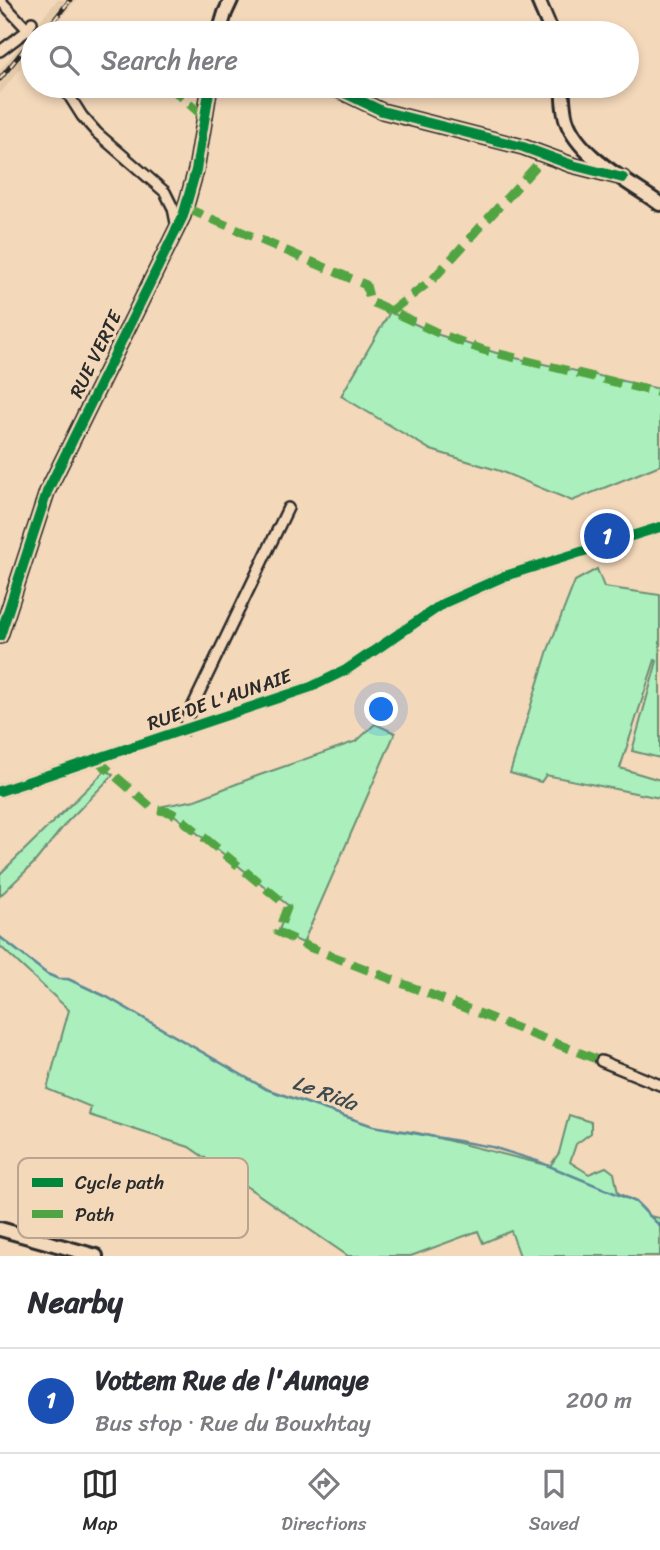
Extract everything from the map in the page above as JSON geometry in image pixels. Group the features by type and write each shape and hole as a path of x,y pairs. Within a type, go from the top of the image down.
{"street":[{"path":"0,0 24,21"},
{"path":"226,21 231,0"},
{"path":"538,0 547,21"},
{"path":"0,51 21,34"},
{"path":"71,98 97,133 165,192 173,208 177,228"},
{"name":"RUE VERTE","path":"0,636 47,492 186,208 196,170 208,98"},
{"path":"355,98 382,111 523,147 573,165 623,178"},
{"path":"563,98 565,117 570,130 586,151 660,204"},
{"path":"573,165 584,157 586,151"},
{"path":"185,730 186,720 288,508"},
{"name":"RUE DE L'AUNAIE","path":"0,791 311,687 346,670 433,609 505,576 660,527"},
{"path":"601,1061 660,1085"},
{"path":"0,1229 18,1234"},
{"path":"32,1238 96,1256"}],"shaded area":[{"path":"57,0 76,0 59,21 40,21"},
{"path":"21,44 21,67 0,94 0,70"}],"green space":[{"path":"390,312 436,334 506,356 660,389 660,465 572,501 500,471 431,450 341,396"},
{"path":"597,569 604,587 660,595 660,758 632,751 657,661 655,660 620,768 660,780 660,798 546,775 541,782 510,773 548,650 575,581"},
{"path":"375,724 395,733 303,943 278,932 289,906 163,806 195,800 357,741"},
{"path":"106,770 113,775 67,822 34,863 0,896 0,874"},
{"path":"0,937 47,974 68,979 107,997 266,1089 373,1126 418,1133 550,1166 559,1153 569,1115 591,1122 591,1133 576,1144 570,1162 589,1174 606,1167 614,1173 618,1193 636,1202 649,1216 660,1218 660,1256 520,1256 511,1231 483,1243 478,1231 411,1256 348,1256 248,1187 248,1158 205,1158 189,1147 89,1115 91,1107 47,1089 69,1010 0,946"}],"waterway":[{"name":"Le Rida","path":"0,937 47,974 68,979 107,997 266,1089 373,1126 492,1147 537,1161 636,1202 660,1226"}],"railway":[{"path":"53,21 70,0"},
{"path":"0,79 21,53"}],"marked path":[{"path":"183,98 204,117"},
{"path":"390,312 433,279 537,165 543,154"},
{"path":"186,208 366,285 370,301 438,333 483,350 660,393"},
{"path":"96,759 153,809 170,812 179,817 285,904 287,908 278,932 309,947 601,1061"}],"cycle path":[{"path":"0,636 47,492 183,216 196,170 208,98"},
{"path":"355,98 382,111 523,147 572,165 623,178"},
{"path":"0,791 311,687 346,670 444,603 505,576 660,527"}],"place":[{"name":"Vottem Rue de l'Aunaye","path":"607,536"}]}
